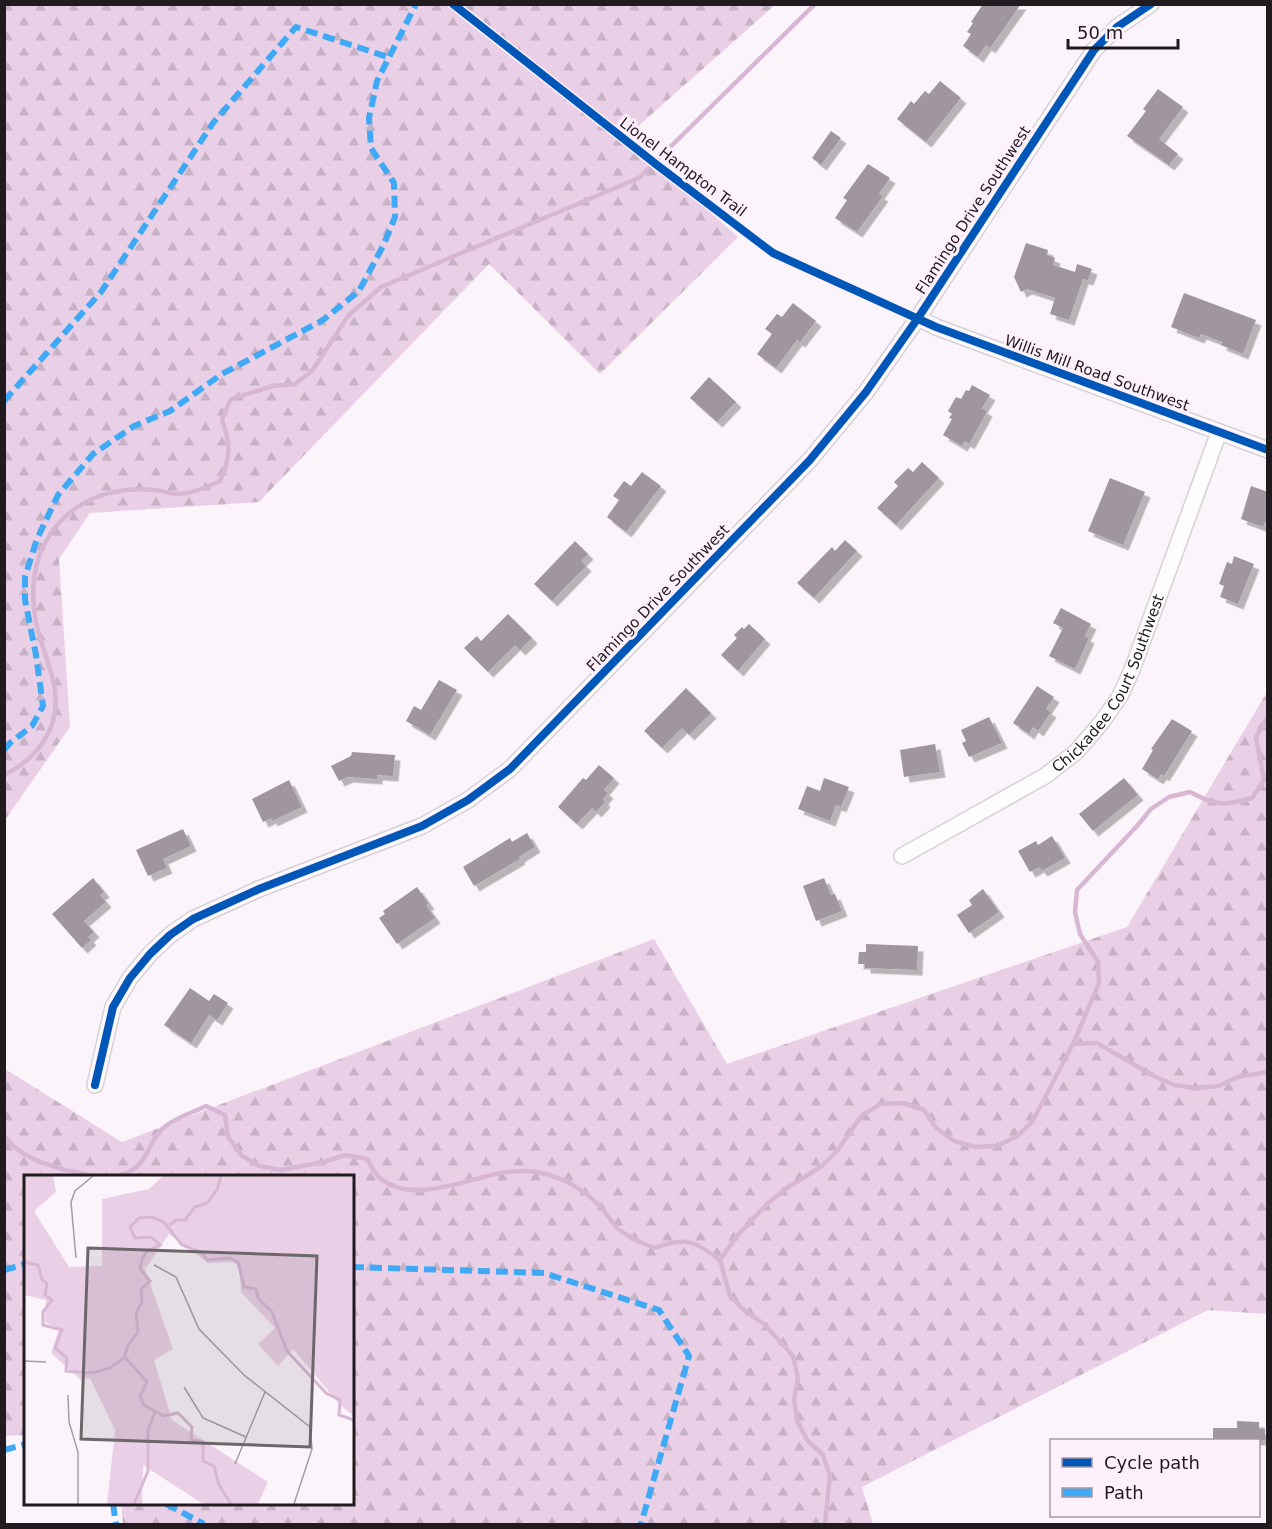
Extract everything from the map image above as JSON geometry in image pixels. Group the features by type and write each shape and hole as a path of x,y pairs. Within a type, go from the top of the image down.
{"street":[{"name":"Flamingo Drive Southwest","path":"95,1085 113,1007 130,978 170,935 193,919 259,889 422,826 468,800 510,768 809,461 866,392 918,318 1094,50 1117,27 1151,4"},
{"name":"Willis Mill Road Southwest","path":"918,318 936,327 1268,450"},
{"name":"Chickadee Court Southwest","path":"902,856 1045,776 1076,752 1102,722 1120,696 1132,670 1219,432"}],"green space":[{"path":"5,4 775,5 626,137 738,237 600,374 489,264 259,502 90,513 59,559 70,727 5,820"},
{"path":"1267,692 1267,1314 1208,1310 862,1487 873,1524 123,1524 121,1505 354,1505 354,1175 24,1175 24,1435 5,1436 5,1069 122,1142 654,939 727,1064 1127,927"}],"building":[{"path":"983,4 1021,4 990,48 986,45 978,57 963,46 971,34 967,32 973,23 971,22"},
{"path":"940,81 961,98 926,142 897,119 911,101 914,104 925,91 929,94"},
{"path":"1158,89 1183,107 1159,139 1178,154 1169,165 1127,136 1146,111 1143,109"},
{"path":"831,131 841,138 821,165 812,158"},
{"path":"868,164 890,178 879,194 883,196 857,232 835,218 847,200 843,198"},
{"path":"1026,243 1048,250 1047,255 1055,258 1053,265 1075,272 1077,264 1092,269 1088,280 1083,279 1069,320 1050,314 1055,298 1027,289 1021,292 1014,277"},
{"path":"1184,293 1256,320 1243,354 1221,345 1222,342 1201,334 1199,338 1171,327"},
{"path":"793,303 816,321 800,342 797,340 776,368 757,354 772,334 765,329 777,314 782,317"},
{"path":"709,377 736,402 717,422 690,398"},
{"path":"972,385 990,395 982,408 987,411 982,421 969,444 965,441 962,446 943,435 952,419 949,418 952,414 948,411 956,397 961,399"},
{"path":"922,462 939,478 896,525 877,508 898,486 894,482 908,468 913,472"},
{"path":"642,472 661,486 626,532 607,517 619,500 613,496 624,481 631,486"},
{"path":"1110,478 1145,492 1123,545 1088,531"},
{"path":"1251,486 1268,492 1268,523 1265,522 1263,527 1241,519"},
{"path":"845,540 857,551 814,598 797,583 832,547 835,551"},
{"path":"575,541 588,554 581,561 586,566 552,601 534,584"},
{"path":"1234,556 1254,564 1238,604 1220,597 1224,586 1219,584 1227,562 1232,564"},
{"path":"1061,608 1091,624 1085,636 1089,638 1075,669 1049,656 1063,628 1053,623"},
{"path":"508,614 532,638 520,650 515,645 488,672 464,648 477,636 481,641"},
{"path":"749,624 765,639 738,671 721,655 737,638 734,635"},
{"path":"439,680 457,690 430,735 406,721 414,706 421,710"},
{"path":"1037,686 1054,697 1046,709 1051,712 1038,731 1033,727 1029,734 1013,723"},
{"path":"686,688 711,713 689,735 682,728 662,748 644,731"},
{"path":"989,717 1002,743 969,757 962,743 966,741 961,730"},
{"path":"1172,719 1192,731 1164,776 1161,774 1158,779 1142,769 1153,750 1151,749"},
{"path":"935,744 940,772 904,777 900,750"},
{"path":"352,752 395,755 393,776 377,775 377,779 348,777 339,781 331,766 351,756"},
{"path":"599,765 614,778 604,790 608,793 603,799 605,802 596,812 592,808 577,824 558,807 583,778 586,780"},
{"path":"824,778 849,787 841,807 836,805 830,821 798,809 807,786 820,791"},
{"path":"1124,778 1138,795 1093,831 1079,814"},
{"path":"289,780 302,807 272,821 271,818 263,822 252,799"},
{"path":"183,829 191,846 163,859 167,868 148,876 136,850"},
{"path":"527,833 535,847 519,857 520,859 474,886 463,867 510,838 512,842"},
{"path":"1052,836 1065,858 1042,871 1039,867 1030,872 1018,851 1036,841 1038,845"},
{"path":"93,878 104,892 100,895 106,902 84,921 94,932 88,937 91,940 82,948 52,914"},
{"path":"824,878 831,895 835,894 842,911 816,921 803,886"},
{"path":"417,887 429,904 426,905 435,918 397,944 379,918 385,914 383,911"},
{"path":"983,889 999,912 969,933 957,915 972,905 969,900"},
{"path":"866,944 918,946 917,970 865,968 865,964 858,964 859,952 866,952"},
{"path":"190,988 209,1001 214,994 228,1003 217,1020 209,1015 191,1043 164,1025"},
{"path":"1237,1421 1259,1422 1259,1429 1265,1429 1265,1440 1213,1439 1213,1428 1237,1428"}],"waterway":[{"path":"4,775 36,752 54,719 56,706 54,684 38,631 33,597 37,565 42,550 59,523 81,505 111,493 143,489 181,494 197,491 220,481 228,457 227,436 222,419 231,399 273,386 295,384 312,371 348,316 381,287 639,178 815,4"},
{"path":"720,1260 737,1236 767,1204 784,1190 822,1166 837,1151 862,1115 881,1104 903,1103 924,1110 936,1128 954,1141 975,1147 997,1146 1016,1137 1032,1122 1073,1044 1099,983 1098,962 1080,934 1075,912 1077,890 1151,809 1169,797 1190,792 1220,803 1252,798 1264,780 1256,737 1268,717"},
{"path":"1073,1044 1097,1043 1174,1085 1196,1088 1218,1086 1238,1077 1268,1072"},
{"path":"120,1175 136,1167 142,1161 154,1139 167,1125 206,1106 225,1115 228,1137 241,1155 259,1166 281,1170 324,1162 345,1155 367,1159 380,1178 395,1187 412,1190 450,1186 507,1172 525,1171 547,1174 579,1188 604,1211 618,1229 640,1242 654,1248 675,1242 690,1242 720,1260"},
{"path":"4,1135 21,1152 32,1158 56,1168 88,1175"},
{"path":"720,1260 730,1296 745,1311 764,1324 793,1356 798,1378 794,1399 797,1420 807,1440 823,1455 830,1476 825,1524"}],"marked path":[{"path":"4,750 32,726 43,706 25,600 25,577 37,539 58,495 93,454 134,426 170,411 222,374 323,320 359,291 383,246 395,217 394,183 371,148 369,118 377,81 416,4"},
{"path":"4,401 101,292 213,123 296,27 388,57"},
{"path":"4,1270 24,1265"},
{"path":"354,1267 544,1273 659,1310 689,1356 641,1524"},
{"path":"4,1450 24,1445"},
{"path":"113,1505 116,1524"},
{"path":"168,1505 204,1524"}],"cycle path":[{"name":"Lionel Hampton Trail","path":"453,4 773,253 936,327 1268,450"},
{"path":"95,1085 113,1007 130,978 170,935 193,919 259,889 422,826 468,800 510,769 809,461 866,392 918,318 1094,50 1117,27 1151,4"}]}
